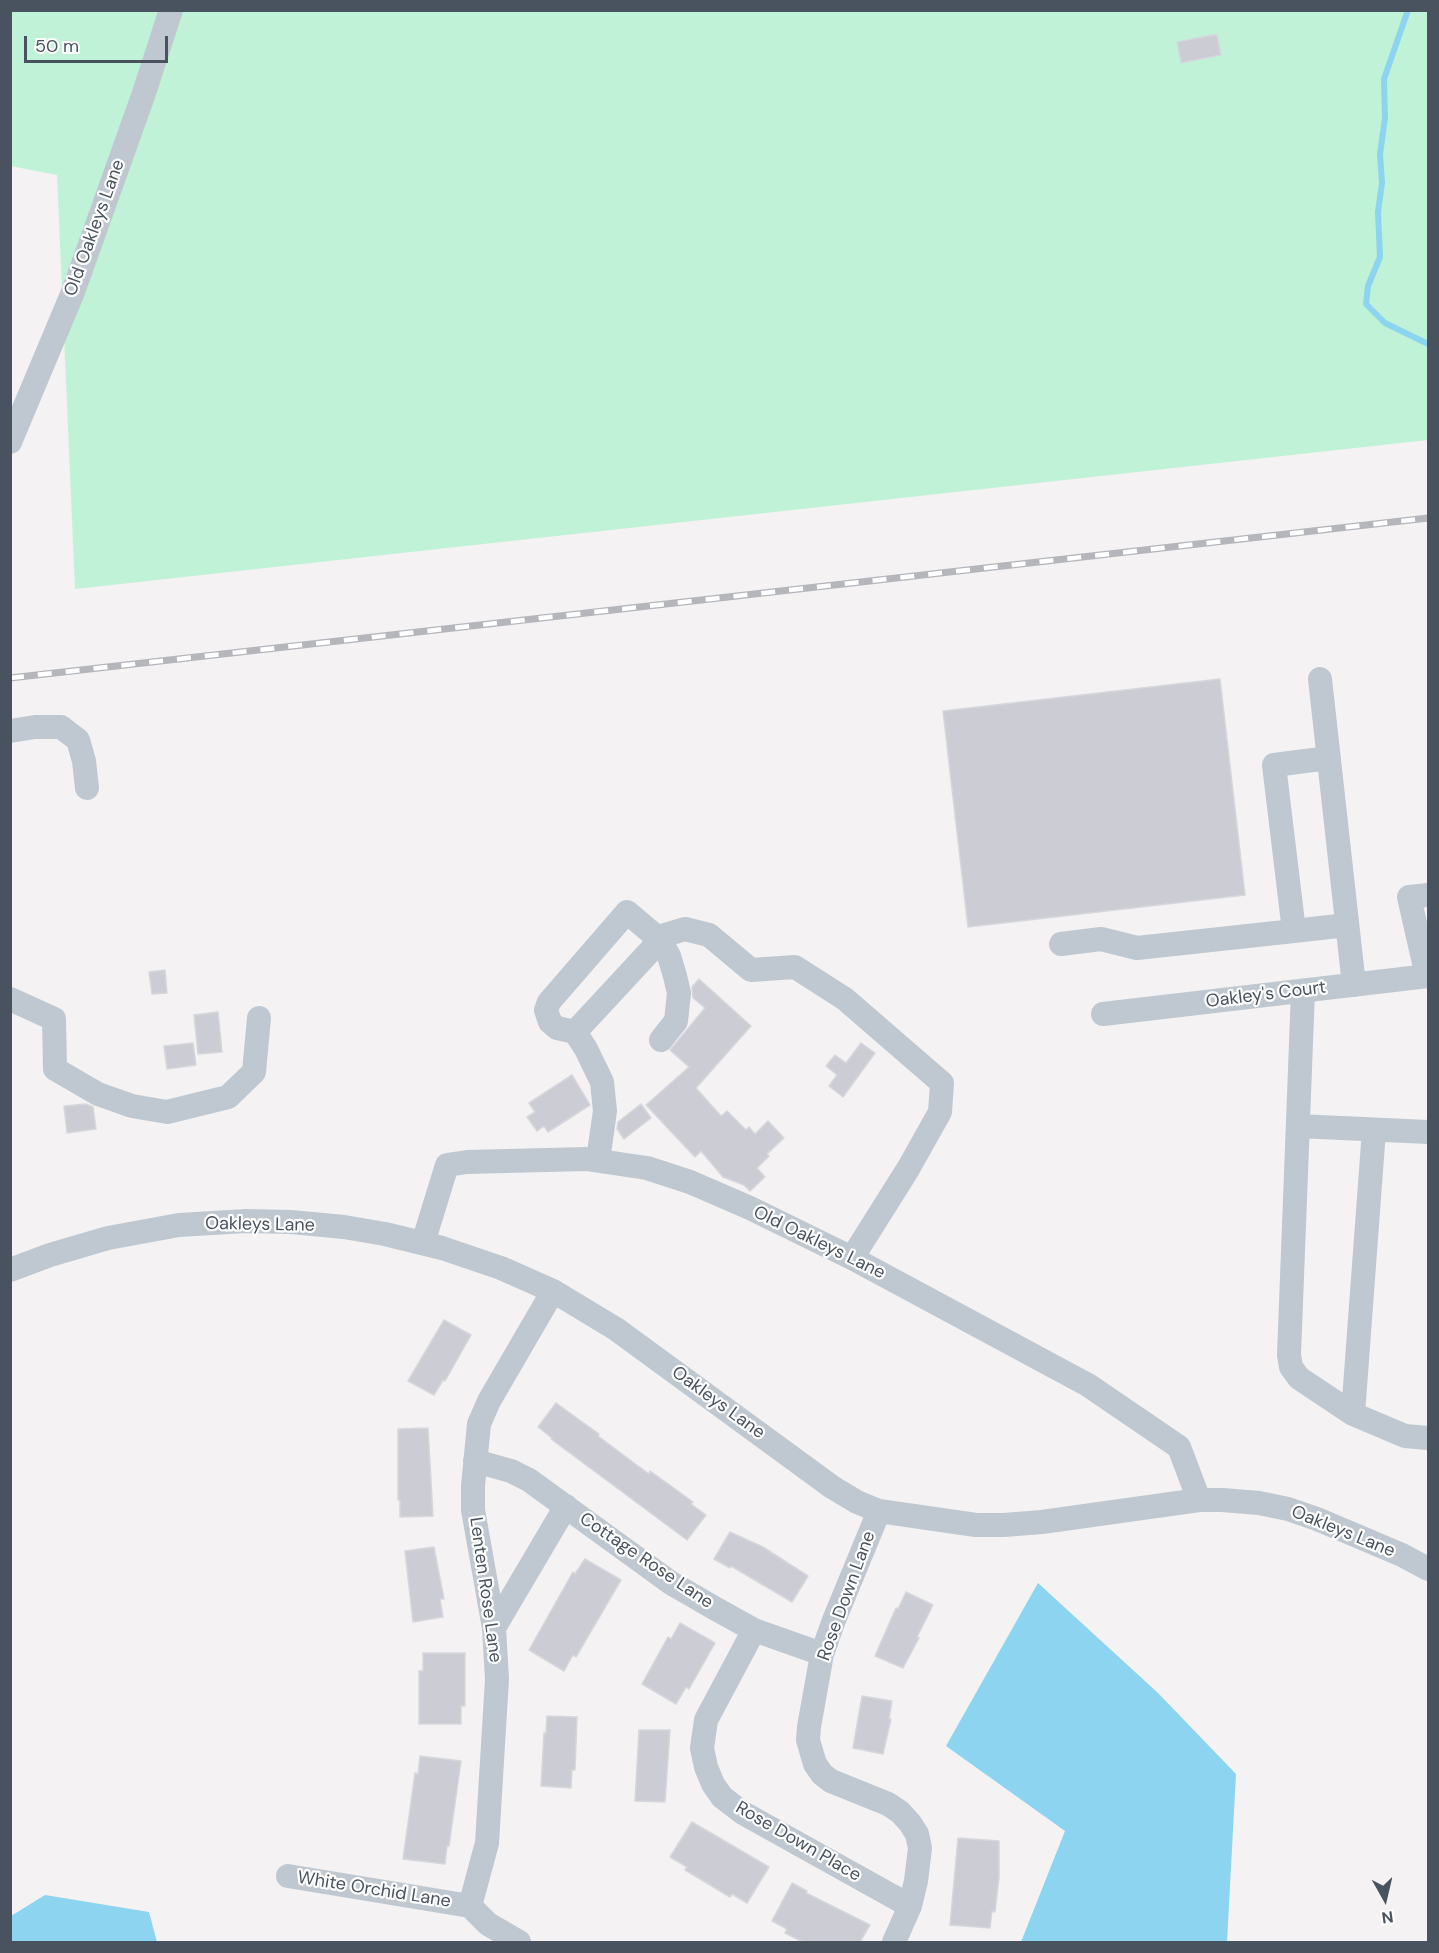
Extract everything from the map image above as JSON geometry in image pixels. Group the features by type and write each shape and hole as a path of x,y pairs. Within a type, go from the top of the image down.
{"street":[{"name":"Old Oakleys Lane","path":"10,442 73,292 171,10"},
{"path":"1320,679 1354,985"},
{"path":"10,731 35,727 61,727 78,740 84,761 87,788"},
{"path":"1294,931 1274,765 1329,758"},
{"path":"1428,895 1409,897 1428,976"},
{"path":"598,1160 605,1111 602,1082 575,1032 557,1029 550,1022 546,1010 549,1002 627,912 660,940 669,956 679,993 676,1021 661,1040"},
{"path":"1061,944 1101,939 1137,948 1347,926"},
{"path":"575,1032 665,935 685,929 709,935 751,970 795,967 845,999 942,1083 939,1112 908,1170 852,1258"},
{"name":"Oakley's Court","path":"1103,1014 1428,976"},
{"path":"1303,991 1289,1355 1291,1367 1299,1378 1353,1414 1405,1436 1428,1438"},
{"path":"10,999 54,1019 56,1069 98,1094 132,1106 167,1112 228,1097 254,1072 259,1018"},
{"path":"1298,1126 1428,1132"},
{"path":"1353,1414 1374,1130"},
{"name":"Old Oakleys Lane","path":"423,1243 447,1165 549,1158 598,1160 647,1168 690,1182 750,1208 852,1258 1088,1385 1179,1447 1199,1500"},
{"name":"Oakleys Lane","path":"10,1270 50,1255 108,1238 179,1226 220,1222 291,1222 344,1227 423,1243 501,1268 553,1291 615,1329 832,1487 857,1502 879,1511 975,1525 1004,1525 1042,1522 1199,1500 1259,1503 1288,1509 1347,1531 1428,1569"},
{"name":"Lenten Rose Lane","path":"470,1906 487,1843 497,1679 494,1628 473,1510 474,1461 483,1412 553,1291"},
{"name":"Cottage Rose Lane","path":"474,1461 512,1471 529,1480 671,1583 754,1630 822,1654"},
{"path":"494,1628 566,1506"},
{"name":"Rose Down Lane","path":"879,1511 822,1654 808,1740 810,1752 822,1774 831,1781 888,1804 900,1812 916,1834 920,1848 916,1881 910,1906 894,1942"},
{"name":"Rose Down Place","path":"754,1630 706,1720 702,1748 713,1784 722,1797 743,1814 910,1906"},
{"name":"White Orchid Lane","path":"288,1876 470,1906 488,1924 519,1942"}],"green space":[{"path":"10,11 1428,11 1428,440 75,589 57,175 11,166"}],"water":[{"path":"1038,1583 1158,1693 1236,1774 1227,1942 1021,1942 1065,1831 946,1746"},
{"path":"45,1895 149,1912 157,1942 11,1942 11,1916"}],"building":[{"path":"1217,35 1221,55 1181,63 1177,42"},
{"path":"1220,679 1245,895 968,927 943,711"},
{"path":"165,970 167,993 152,994 149,972"},
{"path":"699,979 751,1026 696,1088 721,1116 727,1111 746,1130 749,1127 755,1134 768,1121 784,1138 767,1154 769,1156 757,1168 765,1177 750,1191 744,1185 723,1177 701,1151 695,1157 646,1105 689,1067 670,1050 705,1008 693,998 692,987"},
{"path":"218,1012 222,1052 198,1054 194,1015"},
{"path":"193,1043 196,1065 167,1069 164,1046"},
{"path":"861,1043 875,1053 843,1097 829,1086 837,1075 826,1066 835,1055 846,1063"},
{"path":"572,1075 590,1105 548,1132 544,1126 537,1131 527,1117 535,1112 529,1103"},
{"path":"86,1104 93,1107 96,1129 67,1133 64,1106"},
{"path":"641,1104 651,1118 624,1139 617,1129 618,1122"},
{"path":"444,1320 471,1335 445,1381 443,1380 434,1395 408,1381"},
{"path":"556,1403 649,1474 650,1471 693,1502 691,1504 706,1515 687,1540 538,1427"},
{"path":"428,1428 433,1516 400,1517 398,1429"},
{"path":"730,1532 763,1547 808,1576 792,1602 731,1566 730,1568 714,1559"},
{"path":"434,1547 444,1599 440,1599 443,1617 413,1622 405,1551"},
{"path":"585,1559 621,1580 576,1657 573,1655 564,1671 529,1650 573,1572 575,1574"},
{"path":"906,1592 933,1605 903,1668 875,1656 896,1608 898,1609"},
{"path":"680,1623 715,1643 689,1689 686,1687 676,1704 642,1684 668,1637 671,1639"},
{"path":"423,1653 465,1653 465,1706 461,1706 461,1724 419,1724 419,1671 423,1671"},
{"path":"862,1696 892,1701 889,1719 891,1719 883,1754 853,1748"},
{"path":"547,1716 577,1717 575,1770 572,1770 571,1788 541,1786"},
{"path":"639,1730 670,1730 665,1802 635,1801"},
{"path":"420,1756 461,1761 445,1864 403,1859 415,1773 418,1774"},
{"path":"692,1822 769,1867 747,1903 732,1894 730,1897 685,1870 687,1867 670,1857"},
{"path":"958,1838 999,1841 999,1877 995,1912 992,1911 990,1928 950,1925"},
{"path":"792,1883 807,1891 806,1893 870,1925 860,1942 803,1942 785,1933 787,1929 772,1921"}],"waterway":[{"path":"1408,10 1384,79 1385,118 1380,154 1382,183 1378,212 1380,257 1368,286 1366,304 1385,323 1428,344"}],"railway":[{"path":"10,678 1428,518"}]}
